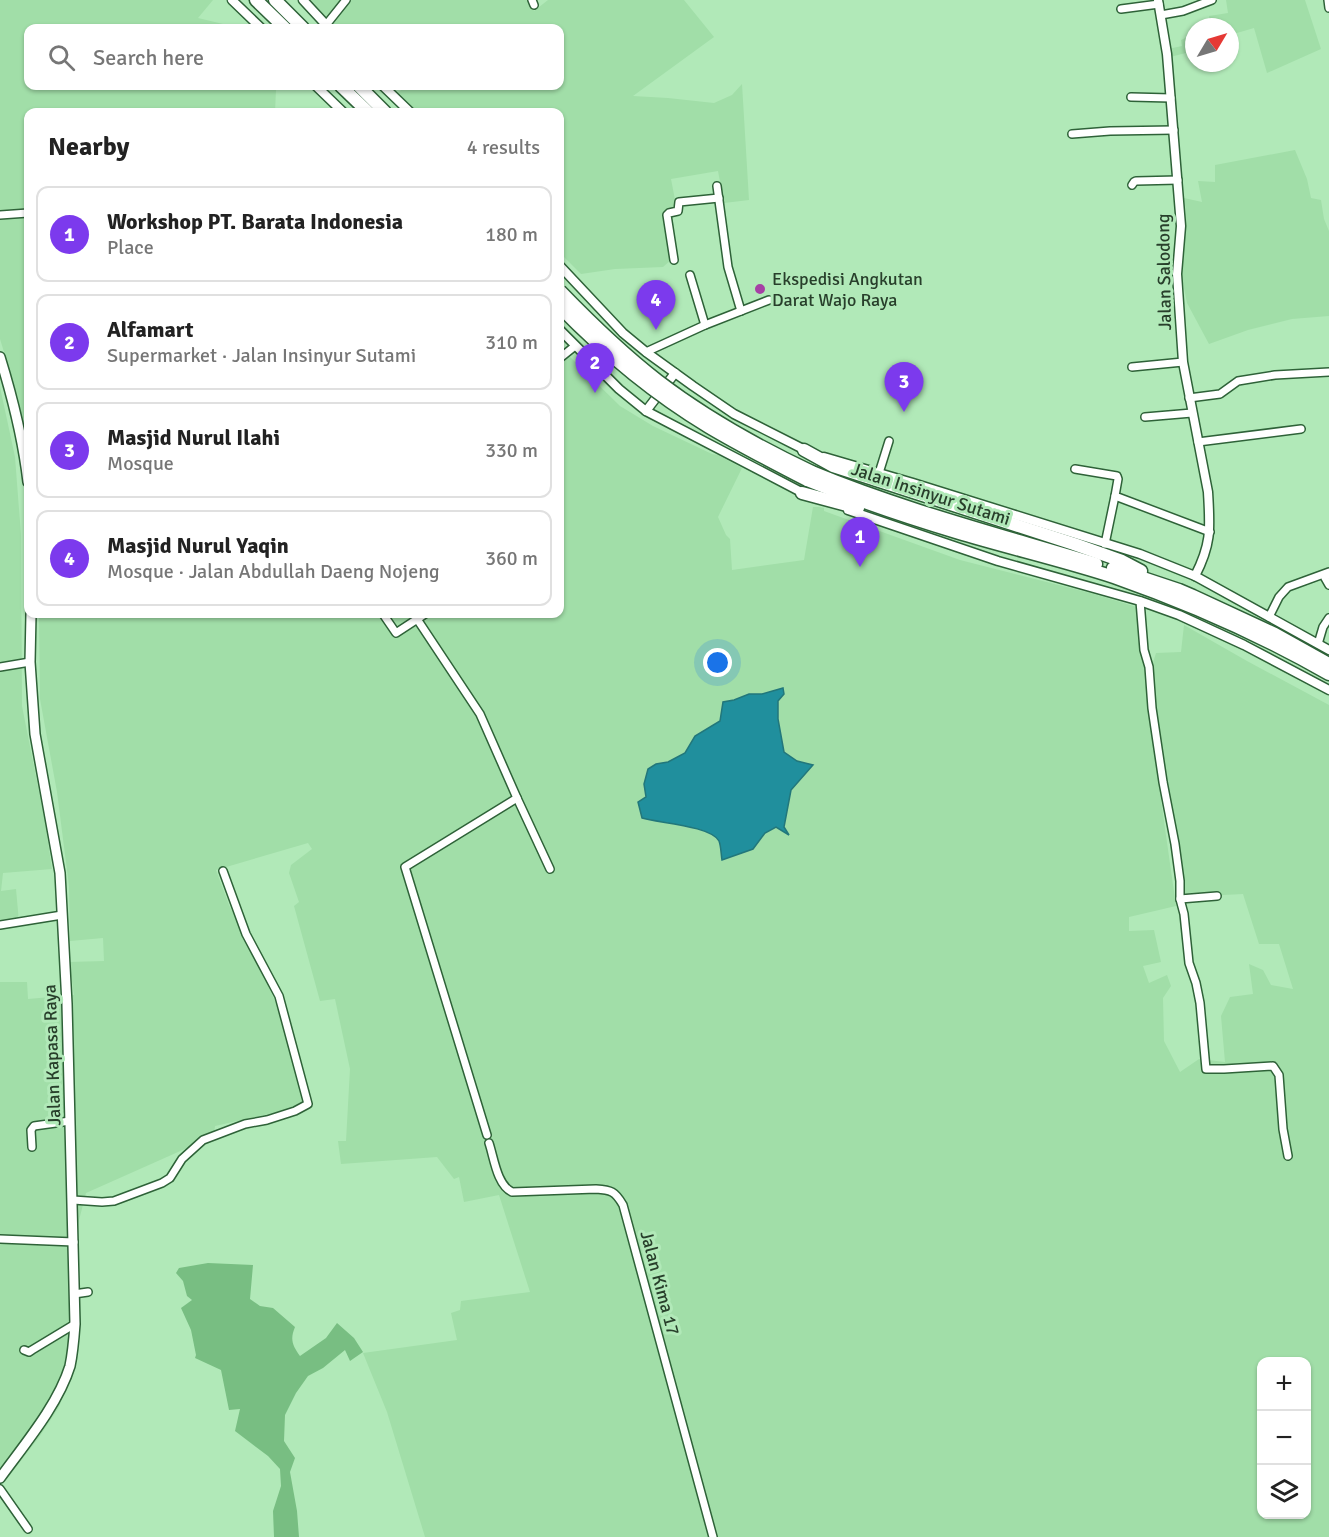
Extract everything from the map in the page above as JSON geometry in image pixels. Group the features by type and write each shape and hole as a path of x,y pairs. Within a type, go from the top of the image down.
{"highway":[{"path":"256,0 281,24"},
{"path":"275,0 299,24"},
{"path":"345,90 364,108"},
{"path":"363,90 381,108"},
{"name":"Jalan Insinyur Sutami","path":"564,295 615,345 659,382 729,428 809,476 1179,590 1275,634 1329,664"},
{"name":"Jalan Insinyur Sutami","path":"564,311 607,353 656,392 709,427 850,498 955,532 1113,577 1179,601 1269,642 1329,674"},
{"path":"804,450 833,466 1122,561 1179,590"},
{"path":"802,493 955,532"}],"main road":[{"path":"0,357 24,447"},
{"name":"Jalan Kapasa Raya","path":"0,1478 51,1406 64,1383 73,1353 75,1324 67,1004 60,873 37,747 30,662 31,618"}],"street":[{"path":"232,0 257,24"},
{"path":"303,0 325,24"},
{"path":"330,24 346,0"},
{"path":"1161,15 1183,11 1212,0"},
{"path":"1328,0 1329,8"},
{"path":"1121,9 1159,2"},
{"name":"Jalan Salodong","path":"1159,2 1178,180 1181,226 1177,274 1183,362 1208,492 1210,532 1207,549 1195,576"},
{"path":"320,90 339,108"},
{"path":"387,90 406,108"},
{"path":"1131,97 1171,98"},
{"path":"1072,134 1174,130"},
{"path":"1132,185 1136,181 1178,180"},
{"path":"717,186 728,267 741,311"},
{"path":"674,260 666,215 678,211 679,202 719,198"},
{"path":"0,215 24,213"},
{"path":"564,270 623,333 646,352 734,414 804,450 1140,554 1195,576 1329,650"},
{"path":"690,275 705,325"},
{"path":"646,352 705,325 769,300"},
{"path":"564,334 619,389 646,411 802,493 900,529 998,561 1140,601 1179,615 1222,634 1329,690"},
{"path":"564,355 575,346"},
{"path":"1132,367 1183,362"},
{"path":"1189,398 1220,394 1238,381 1275,375 1329,372"},
{"path":"646,411 675,373"},
{"path":"1145,417 1192,413"},
{"path":"1198,442 1301,429"},
{"path":"879,473 889,441"},
{"path":"1075,469 1117,476 1105,544"},
{"path":"1114,496 1210,532"},
{"path":"1269,617 1279,597 1288,586 1329,573"},
{"path":"1329,573 1325,578 1329,585"},
{"path":"1140,601 1144,650 1149,667 1152,708 1175,844 1180,898 1190,963 1200,1003 1206,1069 1273,1066 1279,1075 1283,1129 1288,1156"},
{"path":"386,618 396,633 417,618 480,714 550,869"},
{"path":"1318,644 1323,627 1329,618"},
{"path":"0,667 30,662"},
{"path":"487,1135 405,867 517,798"},
{"path":"73,1200 114,1201 162,1183 170,1178 182,1160 203,1140 245,1124 294,1112 308,1104 279,996 246,934 223,871"},
{"path":"1180,898 1217,896"},
{"path":"0,925 62,915"},
{"path":"32,1147 31,1130 33,1126 70,1121"},
{"name":"Jalan Kima 17","path":"489,1143 501,1181 508,1191 607,1190 617,1195 623,1205 713,1537"},
{"path":"0,1239 74,1242"},
{"path":"75,1294 88,1292"},
{"path":"24,1350 29,1352 75,1324"},
{"path":"0,1489 28,1529"}],"shaded area":[{"path":"0,0 213,0 198,18 223,24 24,24 24,90 276,90 275,108 24,108 24,426 0,339"},
{"path":"309,0 530,0 534,11 548,0 684,0 714,37 633,96 714,103 732,95 742,84 749,200 724,203 718,171 671,179 677,210 664,212 672,259 663,267 615,269 581,274 564,257 564,108 411,108 394,95 401,90 564,90 564,24 331,24"},
{"path":"1226,0 1305,0 1321,49 1267,73 1254,28 1239,32 1239,18 1209,18 1209,16 1228,13"},
{"path":"1185,38 1185,53 1170,57 1168,49 1182,46 1181,40"},
{"path":"1295,150 1307,179 1311,198 1321,200 1324,219 1329,231 1329,316 1292,319 1248,330 1209,344 1187,303 1182,278 1186,212 1184,198 1202,202 1198,181 1215,182 1215,165"},
{"path":"564,351 620,406 653,426 742,468 718,517 730,539 732,570 804,560 813,507 824,508 824,511 960,560 1140,608 1142,641 1152,666 1156,653 1181,652 1184,625 1329,705 1329,1537 425,1537 387,1412 363,1353 457,1340 451,1313 460,1310 461,1301 530,1292 499,1195 464,1202 459,1177 454,1179 437,1157 341,1164 338,1141 346,1141 350,1069 335,999 320,1001 294,906 299,902 289,873 291,865 312,849 308,843 216,870 229,905 282,1017 304,1106 215,1126 214,1136 86,1193 77,1228 76,1361 59,1407 0,1488 0,982 27,982 28,999 74,995 69,962 104,961 103,938 70,941 69,886 57,792 40,699 39,618 564,618","holes":["1161,800 1164,802 1184,897 1243,894 1259,944 1279,944 1293,989 1271,985 1263,970 1249,964 1253,994 1230,997 1221,1016 1225,1062 1199,1059 1180,1072 1164,1041 1163,998 1171,986 1167,975 1149,983 1143,966 1161,962 1154,930 1129,931 1129,917 1176,906"]},
{"path":"0,387 15,457 21,535 22,706 52,869 3,873 1,891 16,889 19,922 0,924"},
{"path":"208,1263 253,1265 250,1299 260,1306 273,1308 295,1327 293,1342 300,1356 326,1338 337,1323 354,1338 363,1352 350,1361 345,1350 323,1368 308,1376 285,1415 284,1441 295,1458 290,1472 299,1537 274,1537 273,1511 281,1486 280,1469 268,1456 235,1431 240,1409 229,1410 221,1370 195,1358 191,1330 181,1308 192,1300 187,1296 183,1281 176,1273 179,1268"}],"water":[{"path":"783,688 784,694 778,701 778,719 784,752 797,761 813,765 791,790 784,827 789,835 776,827 765,833 753,849 722,860 720,843 714,836 696,828 642,818 638,802 646,797 644,784 648,769 685,753 695,736 720,721 723,702 749,694 762,694"}],"place":[{"name":"Ekspedisi Angkutan Darat Wajo Raya","path":"760,289"},
{"name":"Masjid Nurul Yaqin","path":"656,330"},
{"name":"Alfamart","path":"595,393"},
{"name":"Masjid Nurul Ilahi","path":"904,412"},
{"name":"Workshop PT. Barata Indonesia","path":"860,567"}]}
